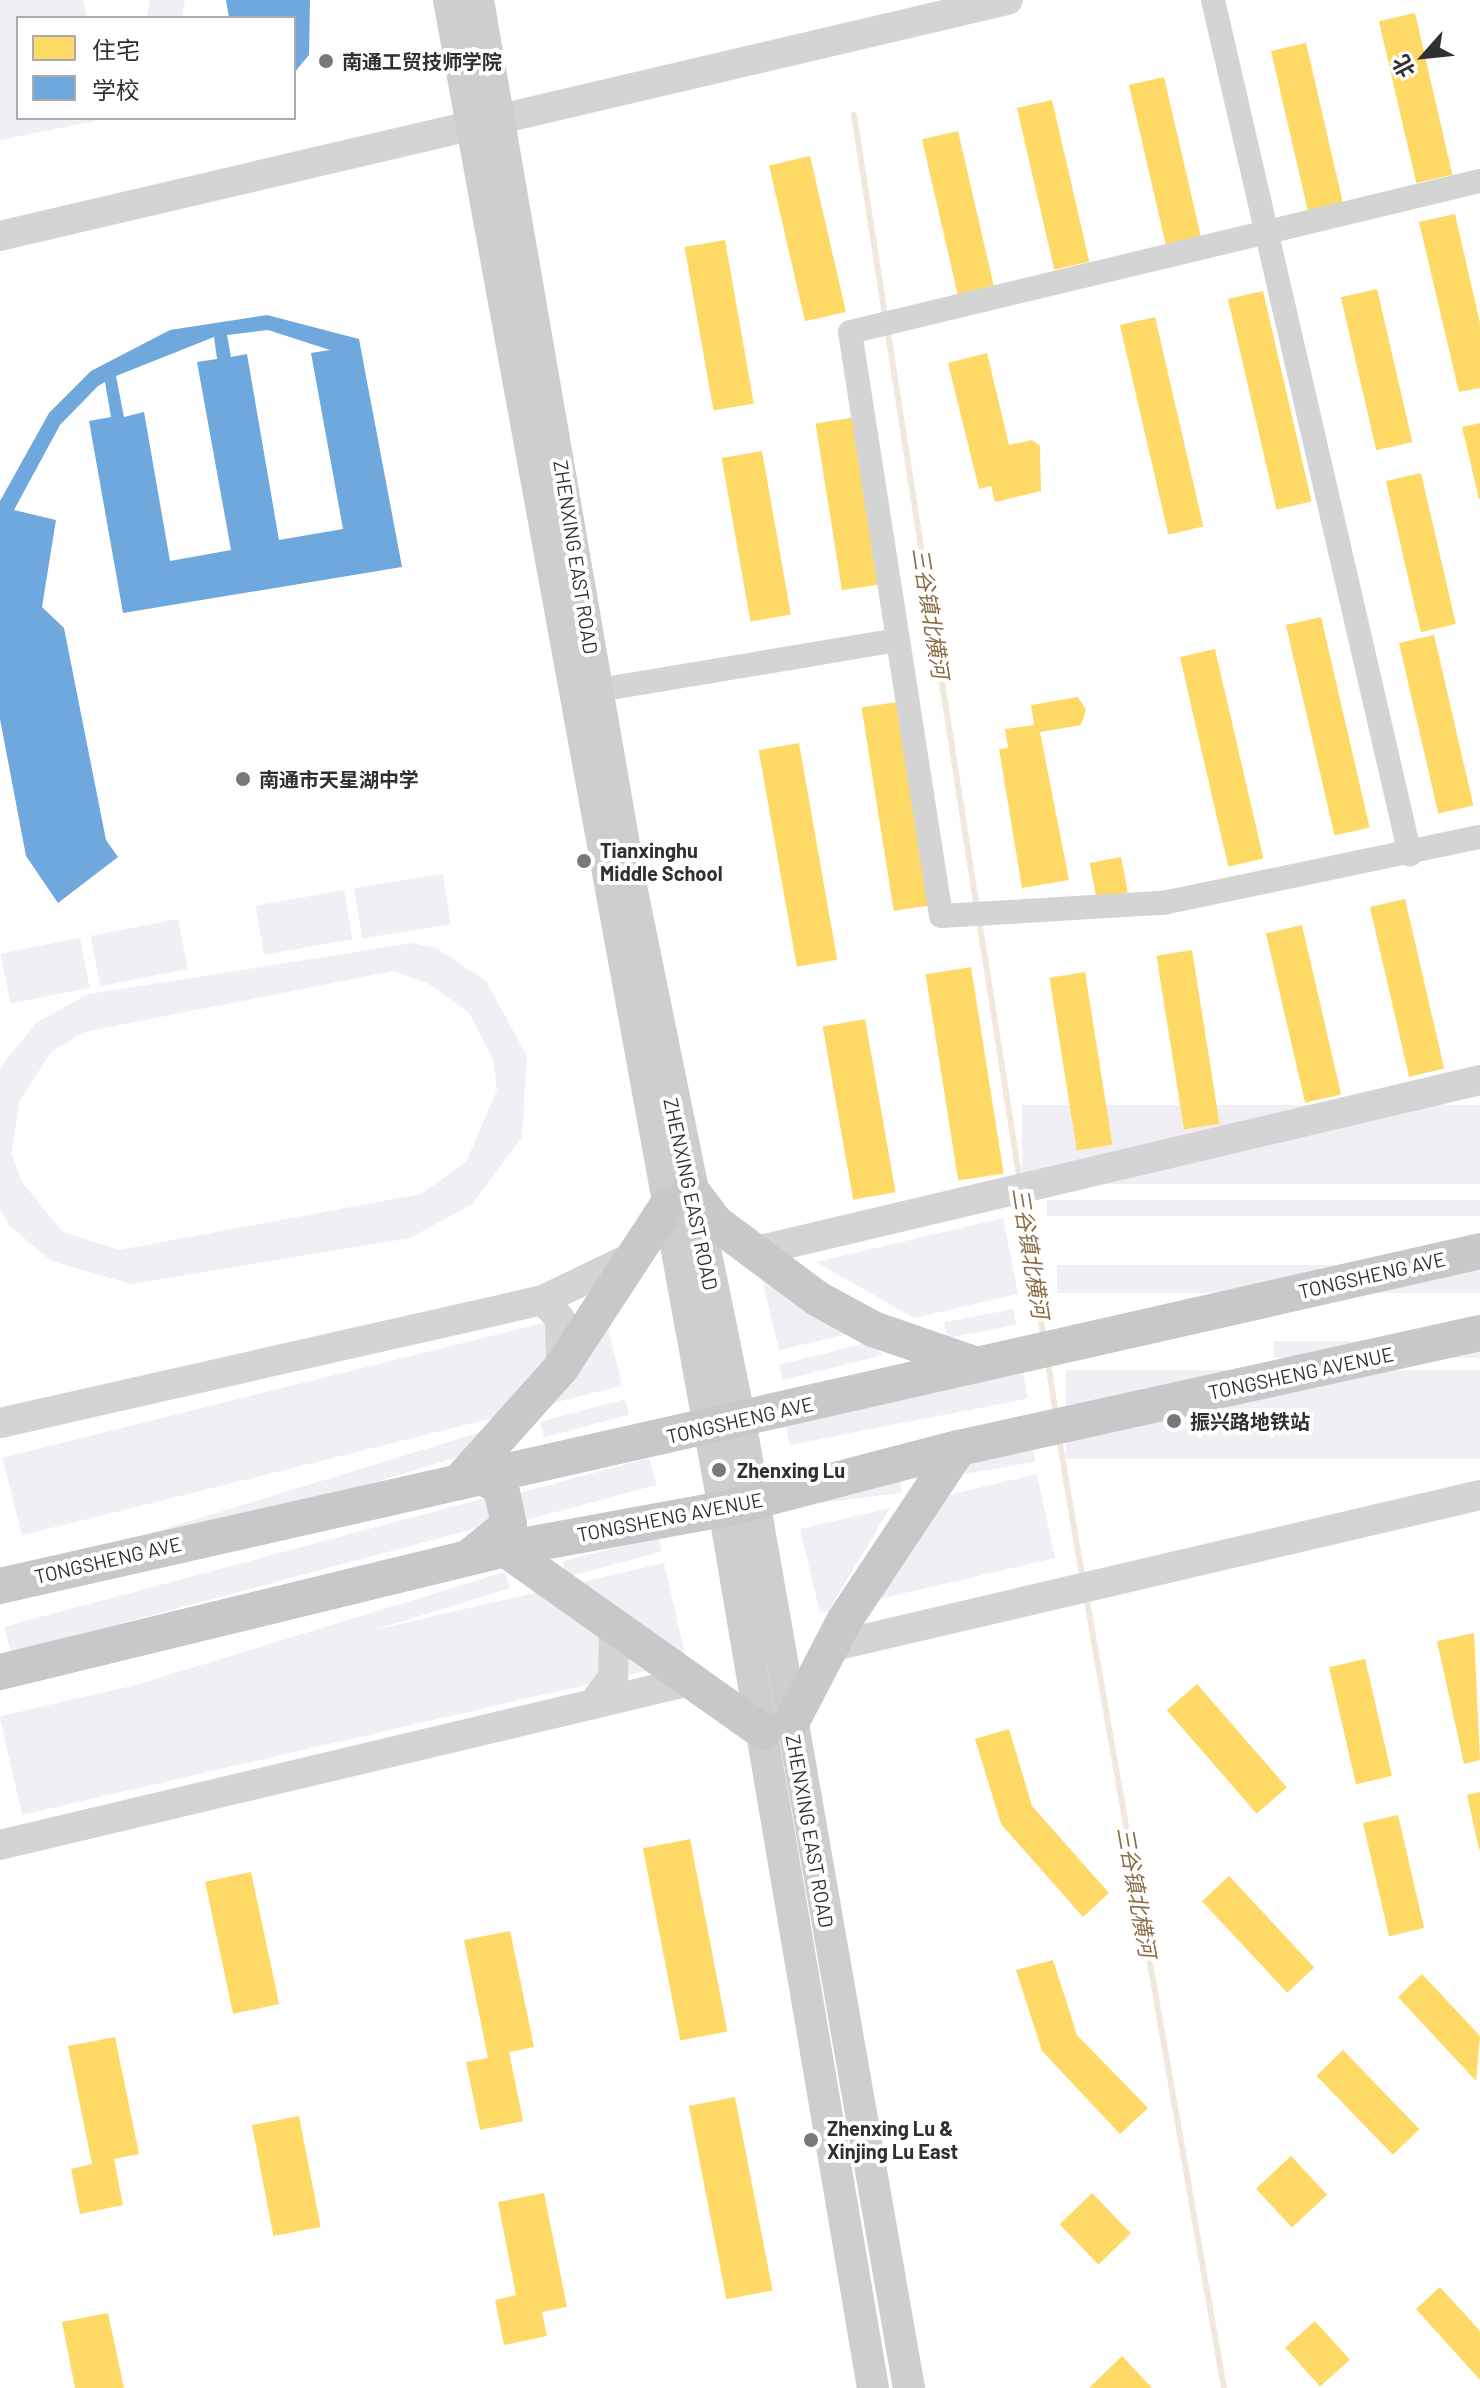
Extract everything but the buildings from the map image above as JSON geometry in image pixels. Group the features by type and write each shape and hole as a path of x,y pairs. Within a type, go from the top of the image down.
{"main road":[{"name":"ZHENXING EAST ROAD","path":"449,0 484,126 678,1198 724,1424 777,1728 909,2388"},
{"name":"ZHENXING EAST ROAD","path":"478,0 484,126"},
{"path":"465,1558 509,1525 501,1486 470,1479 561,1368 678,1198 752,1252 873,1329 979,1365"},
{"name":"TONGSHENG AVE","path":"0,1586 1480,1251"},
{"name":"TONGSHENG AVENUE","path":"0,1672 465,1558 738,1506 959,1448 1480,1333"},
{"path":"505,1549 686,1682 777,1728 959,1448"},
{"name":"ZHENXING EAST ROAD","path":"777,1728 873,2388"}],"street":[{"path":"0,236 484,126 1008,0"},
{"path":"1213,0 1410,855"},
{"path":"1480,181 850,332 941,916 1163,903 1332,863 1410,855 1480,837"},
{"path":"586,693 898,640"},
{"path":"752,1252 1480,1080"},
{"path":"0,1423 543,1300 642,1252"},
{"path":"543,1300 560,1319 561,1368"},
{"path":"830,1647 1480,1495"},
{"path":"593,1704 613,1677 614,1632"},
{"path":"0,1845 686,1682"}],"shaded area":[{"path":"0,0 83,0 87,16 16,16 16,120 100,120 0,140"},
{"path":"150,0 185,0 182,16 146,16"},
{"path":"443,874 451,924 362,938 354,888"},
{"path":"344,890 353,939 264,955 255,906"},
{"path":"178,919 188,969 100,986 91,936"},
{"path":"80,938 90,988 10,1004 0,953"},
{"path":"412,943 436,948 486,981 527,1056 522,1137 472,1204 410,1238 131,1284 51,1261 9,1225 0,1209 0,1067 37,1022 89,994","holes":["394,971 429,984 469,1013 493,1059 497,1090 466,1162 421,1194 119,1250 63,1232 21,1181 12,1153 19,1102 51,1052 84,1032"]},
{"path":"1022,1105 1480,1105 1480,1184 1022,1184"},
{"path":"1047,1200 1480,1200 1480,1216 1047,1216"},
{"path":"1003,1218 1018,1294 914,1318 816,1262"},
{"path":"1057,1265 1480,1265 1480,1293 1057,1293"},
{"path":"761,1275 857,1332 779,1350"},
{"path":"603,1308 622,1386 22,1535 2,1458"},
{"path":"1013,1309 1016,1325 947,1338 944,1322"},
{"path":"878,1340 882,1356 783,1380 779,1365"},
{"path":"1274,1341 1480,1341 1480,1358 1274,1358"},
{"path":"1066,1370 1480,1370 1480,1459 1066,1459"},
{"path":"1023,1373 1028,1399 789,1445 784,1419"},
{"path":"625,1399 629,1414 544,1437 540,1422"},
{"path":"1213,1403 1218,1419 1087,1459 1082,1443"},
{"path":"478,1433 483,1449 13,1593 8,1577"},
{"path":"1032,1445 1035,1462 966,1474 963,1457"},
{"path":"649,1458 656,1485 525,1520 518,1493"},
{"path":"1037,1474 1055,1558 875,1600 936,1498"},
{"path":"900,1477 902,1493 811,1504 809,1488"},
{"path":"492,1496 499,1522 11,1653 4,1627"},
{"path":"890,1508 828,1611 820,1613 800,1529"},
{"path":"658,1536 662,1551 567,1577 562,1562"},
{"path":"664,1563 687,1661 22,1815 0,1716"},
{"path":"505,1572 510,1588 14,1740 9,1724"}],"waterway":[{"name":"三谷镇北横河","path":"854,115 885,316"},
{"name":"三谷镇北横河","path":"887,327 977,909"},
{"name":"三谷镇北横河","path":"979,920 1020,1182"},
{"name":"三谷镇北横河","path":"1022,1197 1044,1340"},
{"name":"三谷镇北横河","path":"1048,1363 1056,1415"},
{"name":"三谷镇北横河","path":"1059,1438 1083,1581"},
{"name":"三谷镇北横河","path":"1086,1596 1224,2388"}],"place":[{"name":"南通工贸技师学院","path":"326,61"},
{"name":"南通市天星湖中学","path":"243,779"},
{"name":"Tianxinghu Middle School","path":"584,861"},
{"name":"振兴路地铁站","path":"1174,1421"},
{"name":"Zhenxing Lu","path":"719,1470"},
{"name":"Zhenxing Lu & Xinjing Lu East","path":"811,2140"}]}
